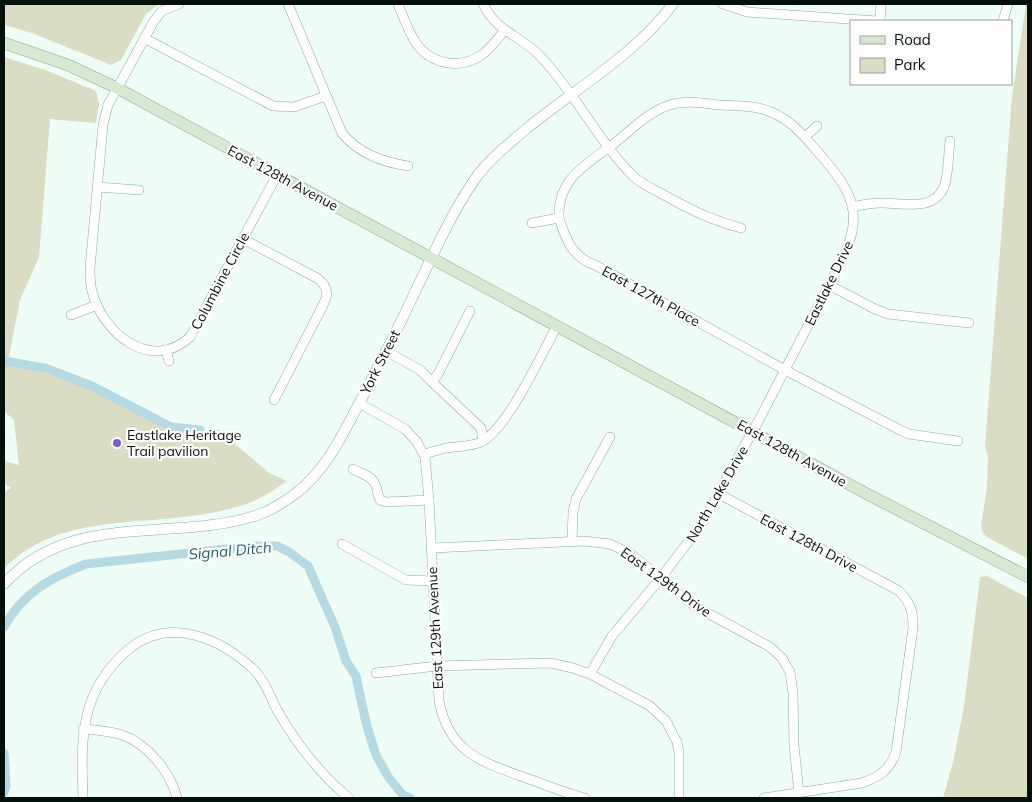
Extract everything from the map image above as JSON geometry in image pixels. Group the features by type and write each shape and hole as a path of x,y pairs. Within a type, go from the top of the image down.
{"main road":[{"name":"East 128th Avenue","path":"4,43 61,62 117,88 869,495 1028,577"}],"street":[{"path":"169,361 166,350 148,351 125,340 111,327 97,304 92,291 90,268 103,125 108,104 157,16 179,4"},
{"path":"288,4 342,133 356,147 387,163 408,166"},
{"path":"398,4 411,36 423,51 435,60 443,62 459,64 473,59 485,52 504,30"},
{"path":"482,4 491,17 504,30 537,52 572,94 633,176 642,184 703,216 741,228"},
{"name":"York Street","path":"4,584 26,564 44,552 83,537 231,522 273,509 298,492 321,469 336,447 432,258 469,189 484,167 500,150 629,50 674,4"},
{"path":"723,4 735,9 755,8 869,20"},
{"path":"878,20 881,4"},
{"path":"1003,20 1008,4"},
{"path":"144,38 273,106 294,107 326,96"},
{"path":"459,64 462,73"},
{"name":"Eastlake Drive","path":"559,218 558,206 562,193 573,176 657,110 680,102 765,110 781,116 793,124 805,137 839,176 845,186 852,207 852,239 786,370 752,432"},
{"path":"805,137 817,126"},
{"path":"852,207 877,202 922,204 936,198 942,191 946,179 950,141"},
{"name":"Columbine Circle","path":"166,350 178,347 190,337 277,175"},
{"path":"97,187 139,190"},
{"path":"532,223 559,218"},
{"name":"East 127th Place","path":"559,218 566,240 587,263 597,266 786,370 902,431 958,441"},
{"path":"243,239 330,285 326,300 274,400"},
{"path":"829,284 888,314 969,323"},
{"path":"71,315 97,304"},
{"path":"432,382 438,374 470,311"},
{"path":"424,454 447,448 474,445 483,441 500,424 516,401 556,326"},
{"path":"386,351 420,370 481,428 483,441"},
{"name":"East 129th Avenue","path":"359,403 405,429 417,442 424,454 427,467 432,548 439,701 441,713 449,731 462,748 474,757 585,798"},
{"name":"North Lake Drive","path":"590,674 612,636 660,579 701,525 752,432"},
{"path":"572,542 573,512 576,499 610,437"},
{"path":"353,469 371,478 380,500 386,502 429,500"},
{"name":"East 128th Drive","path":"718,494 899,592 910,604 912,611 912,628 896,752 891,764 879,776 862,783 798,792"},
{"name":"East 129th Drive","path":"432,548 598,542 610,544 631,554 682,598 770,647 782,658 787,666 794,693 794,746 798,792"},
{"path":"342,544 406,580 433,581"},
{"path":"83,798 83,729 89,705 97,689 110,670 140,640 173,632 190,633 208,639 237,656 256,672 268,690 276,709 306,754 349,798"},
{"path":"376,673 437,666 550,662 590,674 650,706 666,721 677,742 679,753 679,798"},
{"path":"83,729 122,734 149,752 168,778 177,798"},
{"path":"764,798 798,792"}],"green space":[{"path":"4,4 159,4 146,14 121,60 111,65 32,33 4,25"},
{"path":"1026,5 1028,5 1028,559 987,537 983,533 981,526 987,487 988,457 985,446 1012,96"},
{"path":"4,57 48,71 96,91 99,103 96,123 50,119 39,257 20,300 9,357 4,357"},
{"path":"4,364 39,371 95,390 179,437 199,440 218,429 269,473 287,481 258,499 222,511 101,525 75,530 50,538 26,551 4,569 4,492 11,488 4,483 4,461 19,465 14,420 4,411"},
{"path":"987,576 1028,598 1028,798 943,798 954,758 964,706 980,577"}],"waterway":[{"path":"4,361 45,368 92,386 171,427 200,430"},
{"name":"Signal Ditch","path":"4,627 11,615 39,588 61,575 86,564 256,546 277,546 308,566 335,627 346,661 356,676 366,723 376,755 389,778 403,795 410,798"},
{"name":"Signal Ditch","path":"4,753 6,786 4,792"}],"place":[{"name":"Eastlake Heritage Trail pavilion","path":"117,443"}]}
